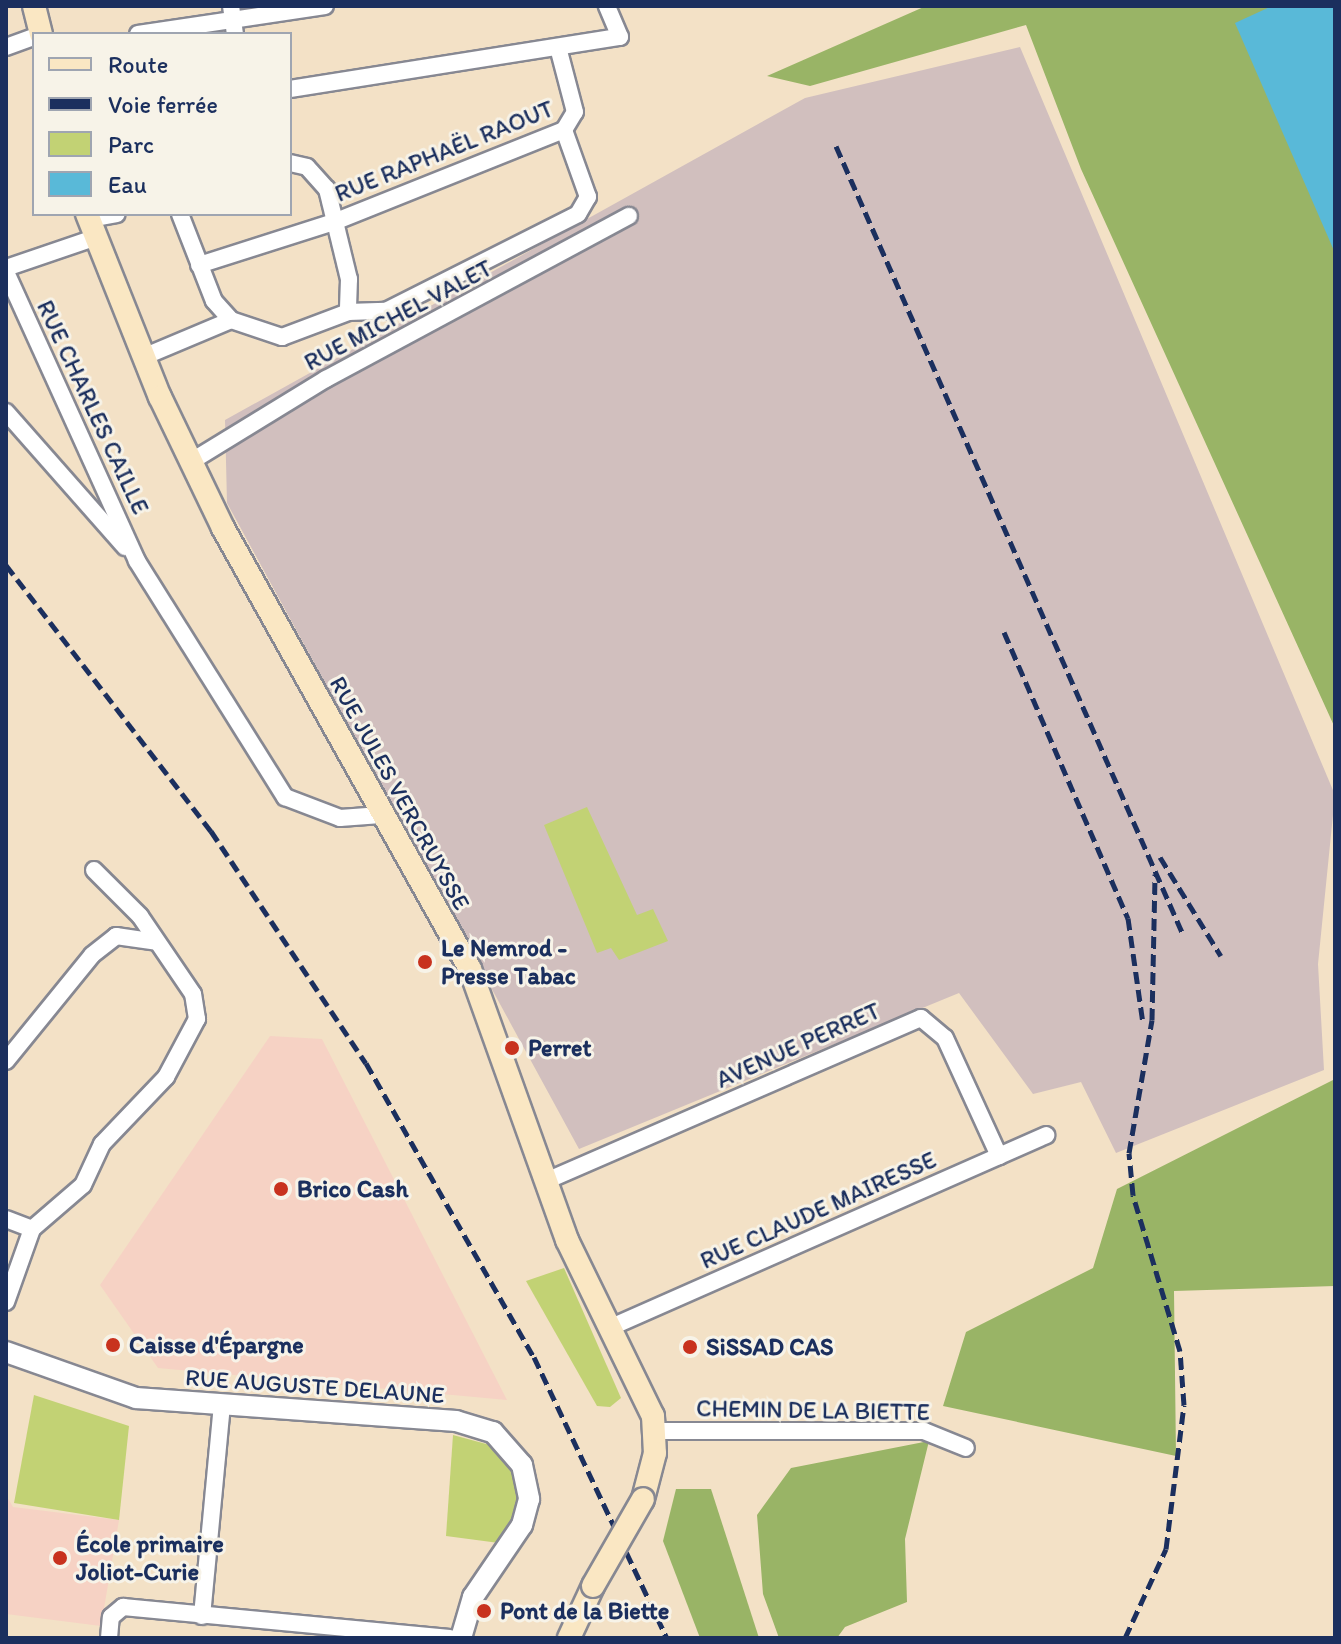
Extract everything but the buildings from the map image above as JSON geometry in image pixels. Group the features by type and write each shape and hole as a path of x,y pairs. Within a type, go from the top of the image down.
{"main road":[{"path":"34,6 40,32"},
{"name":"RUE JULES VERCRUYSSE","path":"90,224 143,357 192,461 381,815 470,969 546,1181 655,1431"},
{"path":"569,1638 593,1586 643,1499 655,1431"}],"street":[{"path":"152,32 325,6"},
{"path":"292,89 620,37 607,6"},
{"path":"6,47 32,38"},
{"name":"RUE RAPHAËL RAOUT","path":"292,163 307,167 327,189 334,222 564,130 575,112 558,47"},
{"path":"143,357 231,320 282,337 348,312 386,311 578,214 588,197 564,130"},
{"path":"6,270 90,224 112,216"},
{"path":"181,216 199,265 231,320"},
{"name":"RUE MICHEL VALET","path":"192,461 326,379 629,216"},
{"path":"199,265 334,222 348,312"},
{"name":"RUE CHARLES CAILLE","path":"6,270 137,561"},
{"path":"6,412 137,561 285,797 340,818 381,815"},
{"path":"6,1302 32,1229 83,1185 102,1144 187,1046 197,1019 193,994 157,942 94,870"},
{"path":"6,1061 92,955 116,936 157,942"},
{"name":"AVENUE PERRET","path":"546,1181 921,1018 945,1038 999,1156"},
{"name":"RUE CLAUDE MAIRESSE","path":"609,1328 1046,1135"},
{"path":"6,1219 32,1229"},
{"name":"RUE AUGUSTE DELAUNE","path":"6,1352 124,1395 483,1427 518,1458 529,1499 522,1525 473,1597 461,1638"},
{"path":"202,1616 222,1406"},
{"name":"CHEMIN DE LA BIETTE","path":"655,1431 924,1431 966,1448"},
{"path":"109,1638 111,1617 123,1607 450,1638"}],"shaded area":[{"path":"1020,47 1335,795 1318,964 1324,1070 1116,1153 1081,1082 1033,1094 959,993 579,1149 227,503 225,420 805,98"},
{"path":"270,1036 322,1039 507,1400 158,1368 100,1285"},
{"name":"École primaire Joliot-Curie","path":"6,1495 13,1507 119,1520 101,1626 6,1614"}],"green space":[{"path":"926,6 1335,6 1335,728 1081,169 1026,25 810,86 767,76"},
{"path":"587,807 637,915 653,909 668,941 619,960 611,948 597,953 544,825"},
{"path":"1335,1079 1335,1286 1174,1291 1176,1456 943,1406 966,1332 1093,1268 1117,1189"},
{"path":"564,1268 621,1398 610,1407 597,1406 526,1281"},
{"path":"34,1395 129,1426 119,1520 14,1503"},
{"path":"453,1435 501,1448 520,1476 520,1506 499,1543 446,1536"},
{"path":"929,1441 905,1539 907,1602 845,1627 837,1638 779,1638 763,1594 757,1515 791,1468"},
{"path":"676,1489 711,1489 759,1638 700,1638 663,1541"}],"water":[{"path":"1272,6 1335,6 1335,253 1235,23"}],"railway":[{"path":"836,146 1182,932"},
{"path":"6,565 211,831 366,1063 534,1357 667,1638"},
{"path":"1004,632 1128,918 1143,1023"},
{"path":"1160,857 1221,956"},
{"path":"1125,1638 1166,1549 1184,1405 1180,1351 1133,1195 1129,1153 1152,1020 1155,874"}],"place":[{"name":"Le Nemrod - Presse Tabac","path":"425,962"},
{"name":"Perret","path":"512,1048"},
{"name":"Brico Cash","path":"281,1189"},
{"name":"Caisse d'Épargne","path":"113,1345"},
{"name":"SiSSAD CAS","path":"690,1347"},
{"name":"École primaire Joliot-Curie","path":"60,1558"},
{"name":"Pont de la Biette","path":"484,1611"}]}
